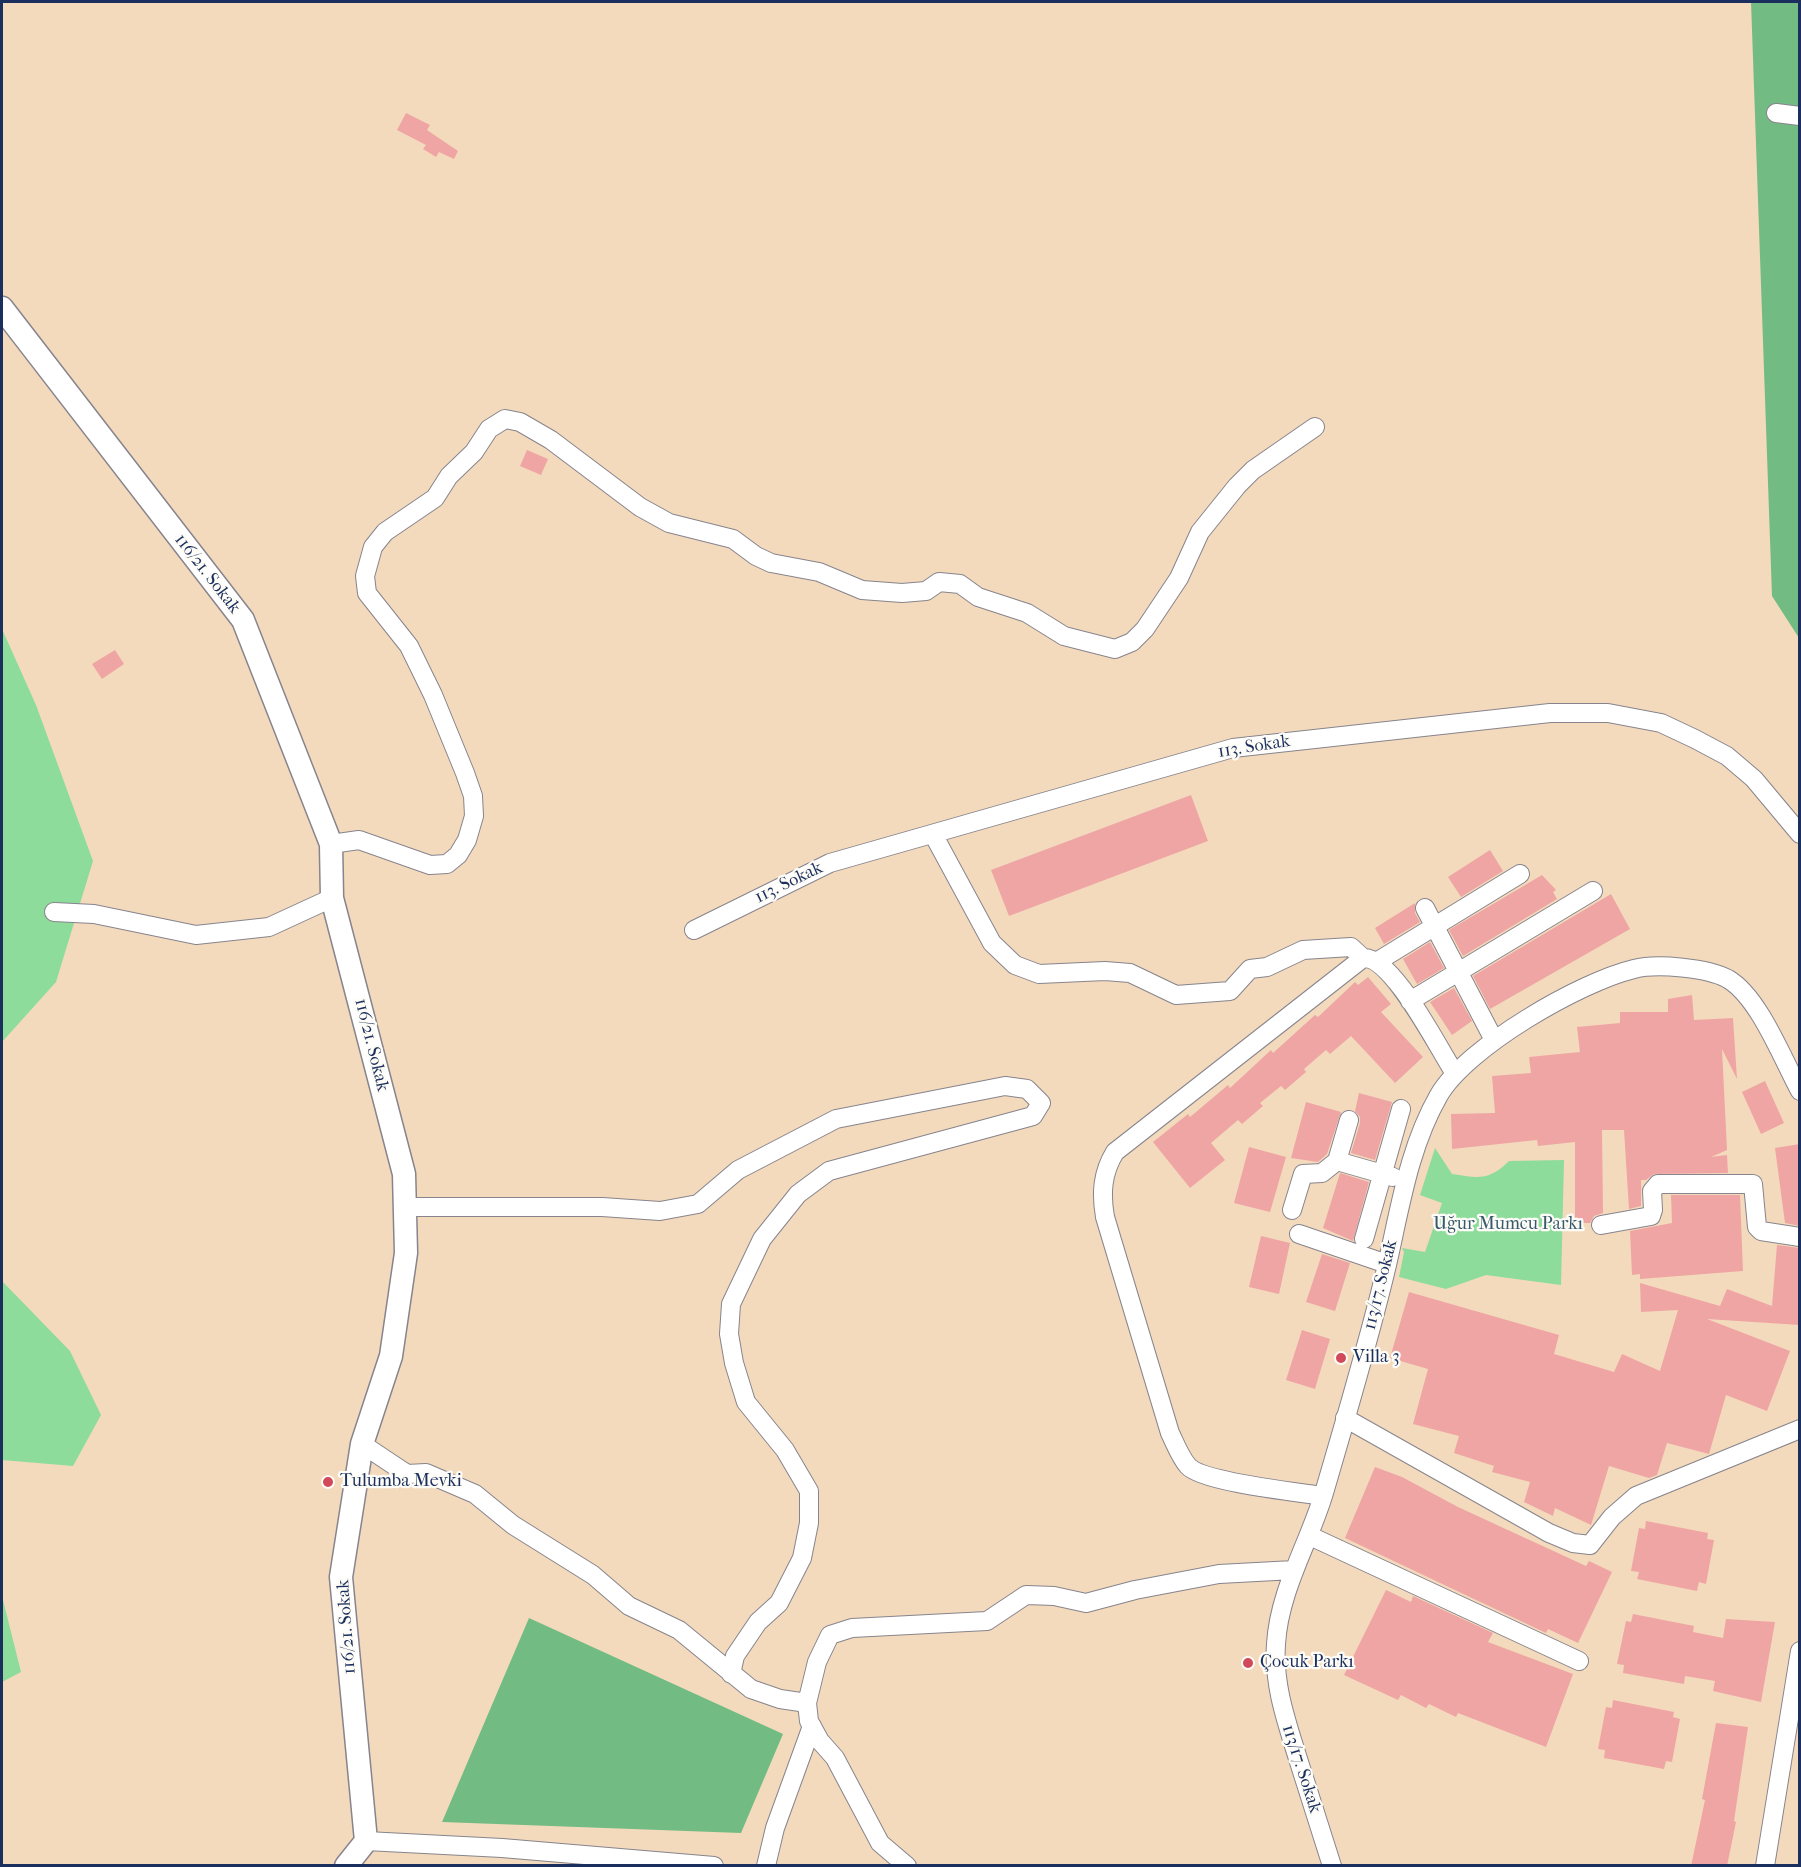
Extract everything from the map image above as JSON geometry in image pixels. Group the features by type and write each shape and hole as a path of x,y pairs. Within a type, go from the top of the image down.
{"street":[{"path":"1776,113 1800,116"},
{"name":"116/21. Sokak","path":"2,308 66,394 243,620 331,844 333,898 404,1174 406,1253 391,1356 362,1444 341,1577 366,1842"},
{"path":"331,844 359,840 430,865 447,864 458,855 467,840 474,816 473,796 465,773 433,694 409,646 367,592 365,576 373,547 385,532 435,498 449,476 474,452 489,429 505,419 520,422 551,440 640,507 669,523 733,539 756,556 771,563 819,572 862,590 902,593 926,591 939,582 960,584 978,597 1027,613 1064,636 1115,649 1132,642 1145,629 1179,578 1200,532 1238,486 1253,470 1315,427"},
{"name":"113. Sokak","path":"694,930 830,863 1233,748 1550,713 1608,713 1661,723 1727,756 1754,779 1800,834"},
{"path":"933,834 992,943 1015,964 1039,974 1105,971 1130,973 1176,995 1230,992 1250,969 1268,967 1303,950 1351,947 1370,960 1410,1001 1454,1072"},
{"path":"1323,1496 1215,1478 1194,1471 1187,1465 1170,1433 1105,1217 1103,1186 1108,1164 1116,1152 1370,960 1435,926 1520,874"},
{"path":"1410,1001 1593,891"},
{"path":"54,912 94,914 196,935 269,927 333,898"},
{"path":"1425,908 1494,1040"},
{"name":"113/17. Sokak","path":"1332,1866 1281,1706 1275,1671 1276,1641 1294,1570 1310,1536 1323,1496 1387,1263 1406,1182 1425,1122 1454,1072 1494,1040 1572,994 1634,969 1653,967 1708,971 1730,980 1754,1006 1800,1091"},
{"path":"405,1207 602,1207 660,1211 698,1204 738,1170 836,1119 1005,1086 1027,1089 1041,1103 1033,1116 829,1171 798,1194 762,1239 730,1304 729,1334 734,1363 746,1402 785,1450 809,1491 809,1522 802,1558 779,1603 758,1622 735,1656 731,1674"},
{"path":"1364,1239 1401,1109"},
{"path":"1292,1210 1303,1174 1322,1173 1337,1161 1348,1120"},
{"path":"1337,1161 1406,1182"},
{"path":"1601,1225 1651,1216 1652,1191 1658,1184 1753,1184 1757,1227 1761,1231 1800,1237"},
{"path":"1299,1234 1387,1263"},
{"path":"1345,1418 1549,1533 1572,1543 1590,1545 1612,1517 1636,1496 1800,1429"},
{"path":"362,1444 407,1474 426,1473 475,1494 513,1525 593,1575 629,1606 679,1630 751,1689 780,1699 807,1703"},
{"path":"1310,1536 1578,1661"},
{"path":"906,1866 880,1844 835,1758 820,1741 812,1726 807,1703 817,1662 830,1635 852,1628 987,1621 1026,1595 1054,1596 1086,1603 1136,1590 1219,1574 1294,1570"},
{"path":"1765,1866 1800,1651"},
{"path":"766,1866 775,1828 812,1726"},
{"path":"346,1866 366,1842 502,1848 714,1866"}],"green space":[{"path":"1751,2 1799,2 1799,638 1772,596"},
{"path":"2,629 36,705 93,861 56,982 2,1042"},
{"name":"Uğur Mumcu Parkı","path":"1435,1148 1452,1174 1469,1176 1489,1175 1509,1161 1564,1160 1561,1285 1486,1275 1446,1289 1399,1277 1404,1252 1402,1248 1425,1252 1442,1203 1420,1195"},
{"path":"2,1281 70,1351 101,1415 73,1466 2,1460"},
{"path":"2,1596 21,1672 2,1682"},
{"path":"529,1618 783,1734 741,1833 442,1822"}],"building":[{"path":"406,113 430,125 427,130 458,151 454,159 439,152 436,157 423,149 426,145 397,130"},
{"path":"527,450 548,459 541,475 520,466"},
{"path":"115,650 124,664 102,679 92,664"},
{"path":"1191,795 1208,841 1009,916 991,870"},
{"path":"1490,850 1503,871 1461,897 1448,877"},
{"path":"1542,875 1556,890 1553,892 1557,899 1463,956 1449,930"},
{"path":"1611,894 1630,929 1490,1009 1473,976"},
{"path":"1415,903 1415,913 1420,922 1384,944 1375,928"},
{"path":"1430,942 1444,968 1417,984 1403,959"},
{"path":"1368,977 1391,1004 1381,1012 1423,1057 1395,1083 1351,1036 1330,1054 1326,1050 1285,1090 1281,1086 1260,1103 1263,1106 1242,1124 1238,1120 1211,1143 1225,1160 1190,1188 1153,1142 1188,1114 1190,1117 1228,1085 1230,1088 1271,1050 1273,1053 1315,1015 1318,1017 1355,982 1358,985"},
{"path":"1454,988 1472,1021 1452,1035 1430,1002"},
{"path":"1692,995 1694,1020 1733,1018 1737,1079 1722,1049 1727,1150 1711,1157 1727,1155 1728,1173 1654,1174 1646,1180 1641,1180 1641,1206 1629,1209 1624,1130 1602,1130 1603,1213 1594,1216 1590,1223 1575,1223 1575,1142 1538,1146 1537,1140 1452,1149 1451,1114 1495,1113 1492,1076 1531,1073 1529,1057 1580,1052 1577,1027 1620,1023 1620,1012 1668,1012 1668,999"},
{"path":"1765,1081 1784,1123 1761,1134 1742,1092"},
{"path":"1359,1093 1392,1102 1375,1160 1351,1153 1360,1123 1360,1117 1355,1111"},
{"path":"1306,1102 1341,1112 1327,1154 1318,1162 1291,1158"},
{"path":"1800,1144 1800,1226 1785,1223 1775,1148"},
{"path":"1249,1147 1286,1157 1270,1212 1234,1203"},
{"path":"1340,1173 1369,1182 1353,1241 1323,1228"},
{"path":"1671,1195 1740,1195 1743,1271 1640,1279 1640,1274 1632,1275 1630,1231 1672,1223"},
{"path":"1261,1236 1290,1243 1279,1294 1249,1287"},
{"path":"1777,1245 1800,1248 1800,1325 1707,1319 1790,1351 1767,1411 1726,1395 1709,1454 1667,1443 1657,1475 1649,1478 1609,1466 1591,1525 1555,1508 1553,1516 1524,1502 1530,1482 1492,1472 1494,1466 1454,1453 1459,1436 1413,1424 1428,1369 1390,1358 1409,1292 1559,1335 1554,1354 1614,1372 1622,1354 1660,1371 1678,1310 1641,1312 1640,1283 1720,1306 1727,1289 1772,1306"},
{"path":"1322,1254 1350,1263 1335,1311 1306,1302"},
{"path":"1302,1330 1330,1339 1315,1389 1286,1380"},
{"path":"1375,1467 1402,1477 1458,1507 1586,1566 1589,1561 1612,1572 1578,1643 1548,1629 1546,1633 1345,1538"},
{"path":"1646,1521 1708,1533 1707,1539 1714,1540 1706,1584 1699,1582 1697,1591 1637,1579 1639,1572 1631,1571 1639,1528 1645,1529"},
{"path":"1386,1590 1411,1602 1413,1596 1493,1633 1488,1642 1573,1674 1546,1747 1458,1713 1456,1717 1429,1704 1426,1708 1401,1695 1398,1700 1344,1675"},
{"path":"1633,1614 1694,1626 1693,1632 1723,1638 1726,1619 1775,1622 1761,1702 1713,1691 1715,1681 1685,1676 1684,1684 1623,1673 1624,1665 1617,1664 1626,1621 1631,1622"},
{"path":"1613,1700 1674,1712 1673,1717 1680,1719 1672,1762 1666,1761 1664,1769 1604,1758 1605,1750 1598,1749 1606,1707 1612,1708"},
{"path":"1716,1723 1748,1727 1734,1821 1736,1822 1727,1866 1691,1866 1705,1800 1702,1799"}],"place":[{"name":"Villa 3","path":"1341,1358"},
{"name":"Tulumba Mevki","path":"328,1482"},
{"name":"Çocuk Parkı","path":"1248,1663"}]}
